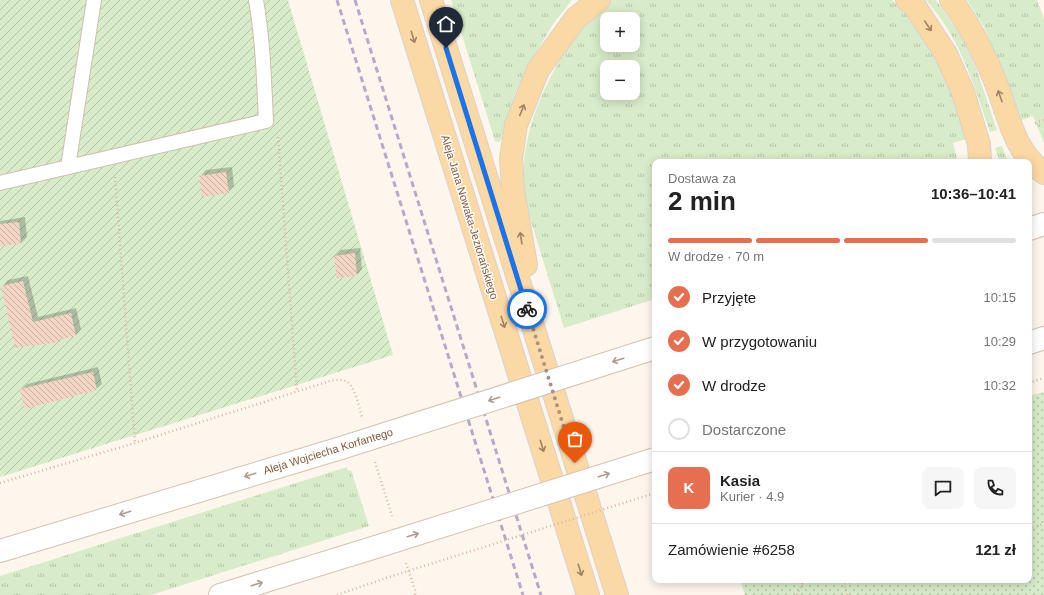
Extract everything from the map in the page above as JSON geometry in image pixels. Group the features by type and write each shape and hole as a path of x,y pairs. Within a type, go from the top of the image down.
{"main road":[{"name":"Aleja Jana Nowaka-Jeziorańskiego","path":"402,0 588,595"},
{"path":"431,0 617,595"},
{"path":"539,345 513,190 511,158 516,125 538,70 576,18 599,0"},
{"path":"907,0 914,5 946,54 963,92 979,144 980,159"},
{"path":"951,0 976,38 996,83 1013,133 1030,159"},
{"path":"1032,161 1044,172"},
{"path":"1032,228 1044,224"},
{"path":"1032,342 1044,338"},
{"name":"Aleja Wojciecha Korfantego","path":"0,551 341,448 652,349"},
{"path":"220,595 652,460"}],"lane":[{"path":"68,167 94,0"},
{"path":"0,183 266,121 263,50 256,0"}],"path":[{"path":"1034,123 1044,120"},
{"path":"266,121 277,128 297,391"},
{"path":"113,157 135,442"},
{"path":"1032,382 1044,378"},
{"path":"337,595 386,578 652,494"},
{"path":"1032,528 1044,524"},
{"path":"797,595 803,583"},
{"path":"847,583 844,584 847,595"}],"green space":[{"path":"0,0 288,0 393,355 0,477"},
{"path":"451,0 572,0 553,24 527,68 515,94 502,138 499,142 495,141"},
{"path":"612,0 892,0 919,30 929,47 947,83 967,139 953,143 957,159 652,159 652,300 564,328 525,196 523,179 525,149 532,121 549,80 562,57 587,22"},
{"path":"926,0 936,0 963,39 976,67 997,130 990,132 972,80 957,46 938,15"},
{"path":"967,0 1037,0 1044,19 1044,143 1033,116 1019,121 1000,63 984,27"},
{"path":"1002,146 1007,159 999,159 995,148"},
{"path":"1044,392 1044,595 745,595 741,583 1032,583 1032,395"},
{"path":"347,467 348,471 351,470 369,526 151,595 0,595 0,576"}],"building":[{"path":"226,172 229,193 202,197 199,176"},
{"path":"19,222 21,244 0,246 0,224"},
{"path":"355,253 357,276 337,278 334,256"},
{"path":"23,281 33,322 71,313 76,336 59,340 60,342 15,348 1,286"},
{"path":"93,372 97,390 25,409 20,389"}],"railway":[{"path":"337,0 523,595"},
{"path":"355,0 541,595"}],"way so far":[{"path":"527,309 575,463"}],"route":[{"path":"446,48 527,309"}]}
